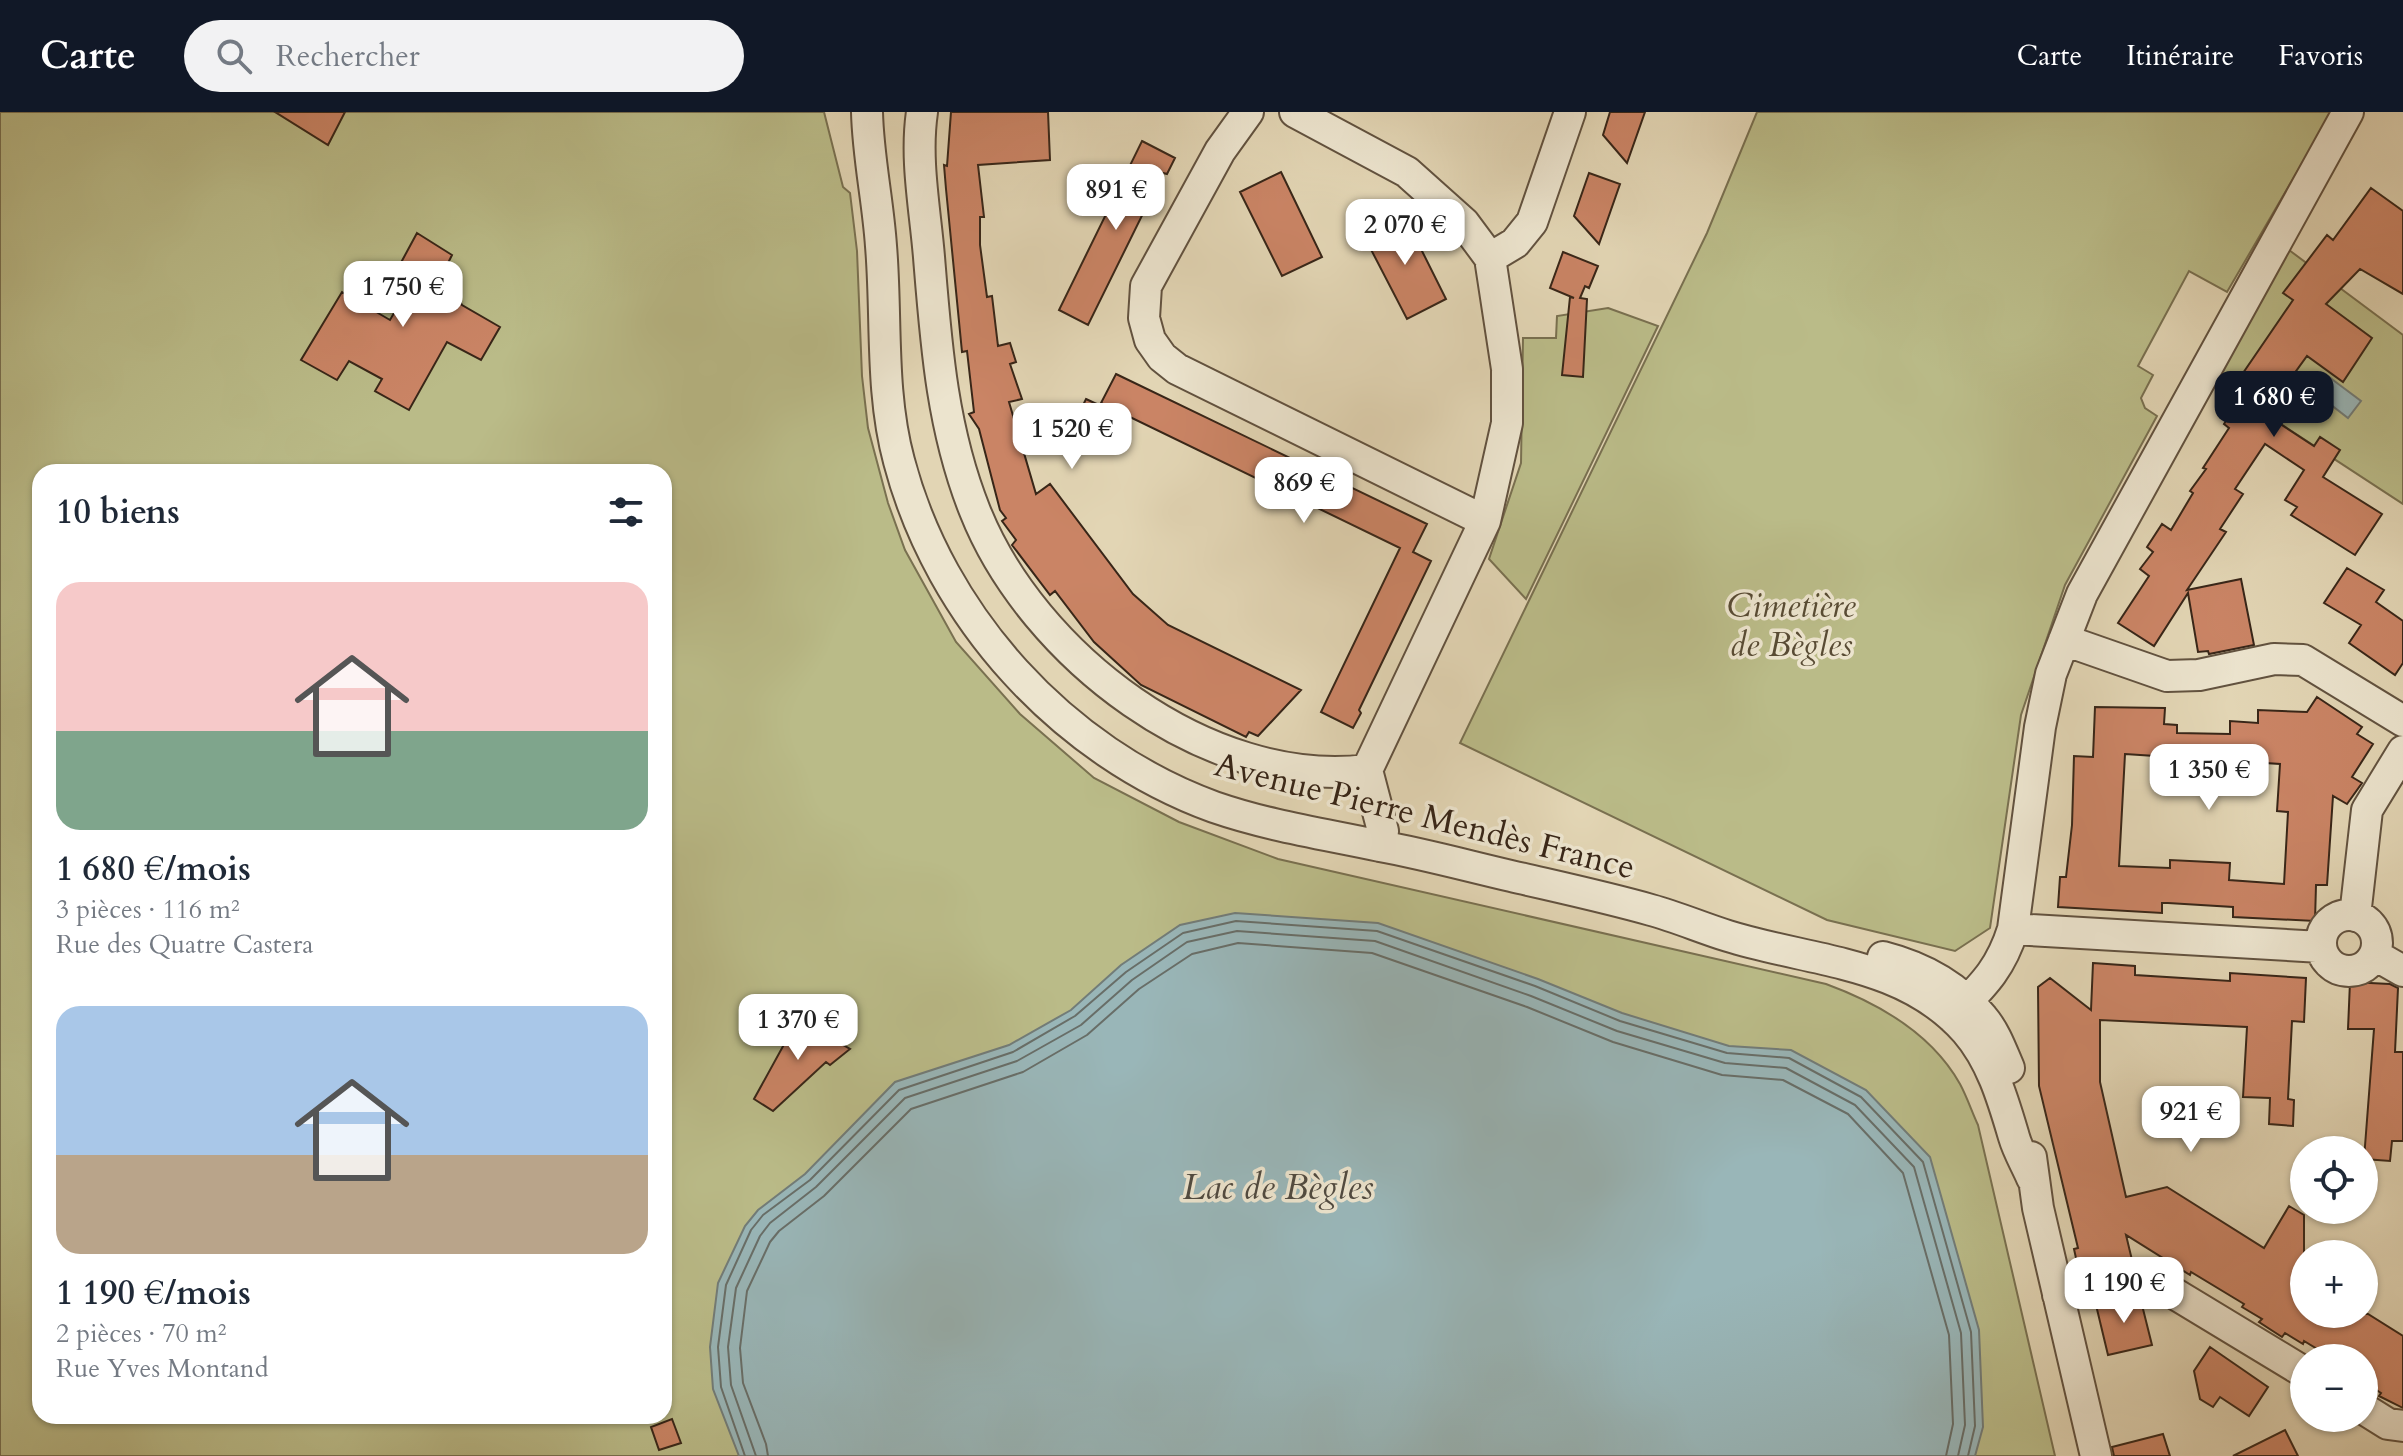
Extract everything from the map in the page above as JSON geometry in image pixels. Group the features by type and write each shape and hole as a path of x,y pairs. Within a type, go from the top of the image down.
{"street":[{"name":"Avenue Pierre Mendès France","path":"858,112 868,143"},
{"name":"Avenue Pierre Mendès France","path":"867,112 882,251 887,392 899,460 914,507 942,569 985,635 1039,697 1103,750 1140,773 1179,793 1264,823 1380,846 1653,910 1736,922 1905,963 1925,972 1959,1010 1991,1030 2017,1088 2030,1137 2032,1178 2096,1456"},
{"path":"922,112 920,155 944,409 974,510 988,542 1018,590 1047,627 1112,689 1139,708 1191,736 1254,760 1303,772 1367,770"},
{"path":"1248,112 1220,151 1146,286 1144,318 1150,340 1162,357 1177,369 1485,521"},
{"path":"1295,112 1407,172 1464,223 1490,258 1507,369 1507,423 1485,521 1367,770 1383,831 1380,846"},
{"path":"1490,258 1515,243 1532,222 1570,112"},
{"path":"1959,1010 2002,961 2013,929 2040,727 2051,674 2082,594 2348,112"},
{"path":"2064,640 2167,676 2199,675 2274,659 2303,660 2403,721"},
{"path":"2355,916 2367,810 2403,751"},
{"path":"2355,916 2363,919 2374,931 2377,939 2375,955 2362,968 2344,971 2328,962 2321,947 2322,938 2330,923 2338,918 2355,916"},
{"path":"2013,929 2321,947"},
{"path":"2375,955 2403,971"},
{"path":"2058,1295 2136,1278 2152,1280 2290,1364"},
{"path":"2378,1418 2388,1424 2403,1426"}],"green space":[{"path":"0,112 824,112 843,187 850,193 857,251 862,376 868,428 888,503 905,550 956,642 1020,714 1094,778 1179,822 1278,859 1826,984 1902,1022 1935,1050 1948,1066 1963,1089 1978,1125 2055,1456 0,1456"},
{"name":"Cimetière de Bègles","path":"1757,112 2332,112 2227,292 2189,271 2138,366 2153,375 2141,398 2145,408 2157,416 2065,585 2021,715 1990,928 1955,951 1827,920 1460,743 1707,233"},
{"path":"2289,250 2403,335 2403,504 2215,381"},
{"path":"1608,308 1658,326 1526,599 1489,559 1521,463 1523,338 1556,338 1557,316"}],"water":[{"path":"2329,377 2361,401 2348,418 2317,394"},
{"name":"Lac de Bègles","path":"1235,913 1378,923 1538,979 1622,1013 1729,1046 1791,1050 1866,1090 1930,1157 1979,1330 1983,1427 1975,1456 739,1456 713,1389 710,1347 718,1283 745,1226 758,1210 805,1174 895,1082 1009,1045 1071,1010 1121,965 1180,925"}],"building":[{"path":"275,112 345,112 328,145"},
{"path":"951,112 1048,112 1050,160 978,165 984,217 980,217 980,245 987,297 992,296 998,346 1010,343 1016,362 1010,364 1022,399 1009,402 1036,494 1050,484 1133,594 1168,625 1301,690 1258,736 1249,732 1246,737 1141,685 1094,642 1055,591 1050,595 1012,545 1016,540 1002,521 1006,518 1000,510 979,429 969,414 974,412 967,351 962,352 944,165 947,166"},
{"path":"1610,112 1645,112 1627,163 1603,135"},
{"path":"1142,141 1175,158 1167,174 1163,173 1088,325 1059,310"},
{"path":"1281,172 1322,257 1282,276 1240,192"},
{"path":"1589,173 1620,184 1599,244 1574,216"},
{"path":"2371,188 2403,211 2403,294 2360,269 2326,304 2372,338 2343,382 2307,356 2265,414 2314,446 2320,437 2340,450 2323,477 2382,514 2355,555 2291,515 2297,507 2285,500 2304,470 2265,444 2235,489 2243,494 2220,529 2226,532 2187,590 2241,579 2254,645 2209,654 2208,651 2198,652 2188,593 2154,646 2118,623 2149,576 2140,569 2153,552 2147,547 2162,524 2171,530 2193,493 2190,491 2206,469 2203,468 2229,428 2224,424 2251,383 2241,376 2293,300 2283,293 2327,235 2333,240"},
{"path":"1404,215 1446,299 1407,319 1364,236"},
{"path":"417,233 452,255 447,265 456,270 449,282 462,305 500,327 481,360 447,342 409,410 375,391 382,379 349,361 337,380 301,360 342,292 390,320 413,280 397,270"},
{"path":"1563,252 1598,266 1589,288 1585,286 1580,298 1587,299 1583,377 1562,375 1570,297 1574,298 1550,288"},
{"path":"1116,374 1427,524 1413,552 1431,561 1353,728 1321,712 1400,548 1101,403"},
{"path":"1086,399 1116,413 1101,441 1072,428"},
{"path":"2347,568 2384,590 2376,602 2403,621 2403,663 2395,675 2349,643 2361,625 2324,603"},
{"path":"2317,697 2362,727 2357,734 2373,744 2352,777 2362,783 2347,804 2333,796 2327,885 2316,885 2315,921 2233,917 2233,907 2168,903 2162,903 2162,913 2058,907 2060,877 2066,877 2072,825 2074,756 2093,757 2095,707 2165,708 2164,724 2177,725 2177,733 2230,734 2230,721 2258,723 2258,710 2307,712","holes":["2125,754 2170,757 2169,788 2196,788 2196,781 2201,781 2203,759 2280,764 2277,811 2288,812 2284,884 2229,880 2230,863 2170,860 2170,868 2119,866"]},
{"path":"2093,963 2135,966 2135,975 2230,981 2230,973 2306,978 2304,1022 2292,1021 2288,1099 2294,1100 2293,1126 2269,1124 2270,1098 2243,1097 2247,1027 2100,1020 2100,1082 2126,1197 2167,1187 2264,1248 2290,1207 2290,1224 2304,1224 2304,1240 2290,1240 2290,1328 2378,1328 2378,1320 2403,1336 2403,1408 2379,1396 2378,1344 2309,1344 2304,1341 2303,1344 2285,1333 2282,1337 2259,1322 2262,1319 2242,1307 2244,1304 2126,1235 2132,1260 2079,1272 2074,1249 2078,1248 2039,1086 2038,987 2050,978 2091,1010"},
{"path":"2350,982 2390,984 2398,988 2395,1052 2403,1052 2403,1141 2392,1141 2390,1161 2378,1160 2378,1136 2366,1136 2374,1029 2348,1029"},
{"path":"794,1017 850,1049 830,1065 826,1062 773,1111 754,1099 787,1039 783,1036"},
{"path":"2140,1297 2152,1345 2108,1355 2096,1305"},
{"path":"2210,1347 2268,1387 2249,1416 2220,1397 2213,1407 2200,1399 2194,1371"},
{"path":"672,1419 681,1443 659,1450 651,1427 672,1424"},
{"path":"2285,1430 2298,1456 2233,1456"},
{"path":"2163,1434 2170,1456 2114,1456 2112,1447"}]}
